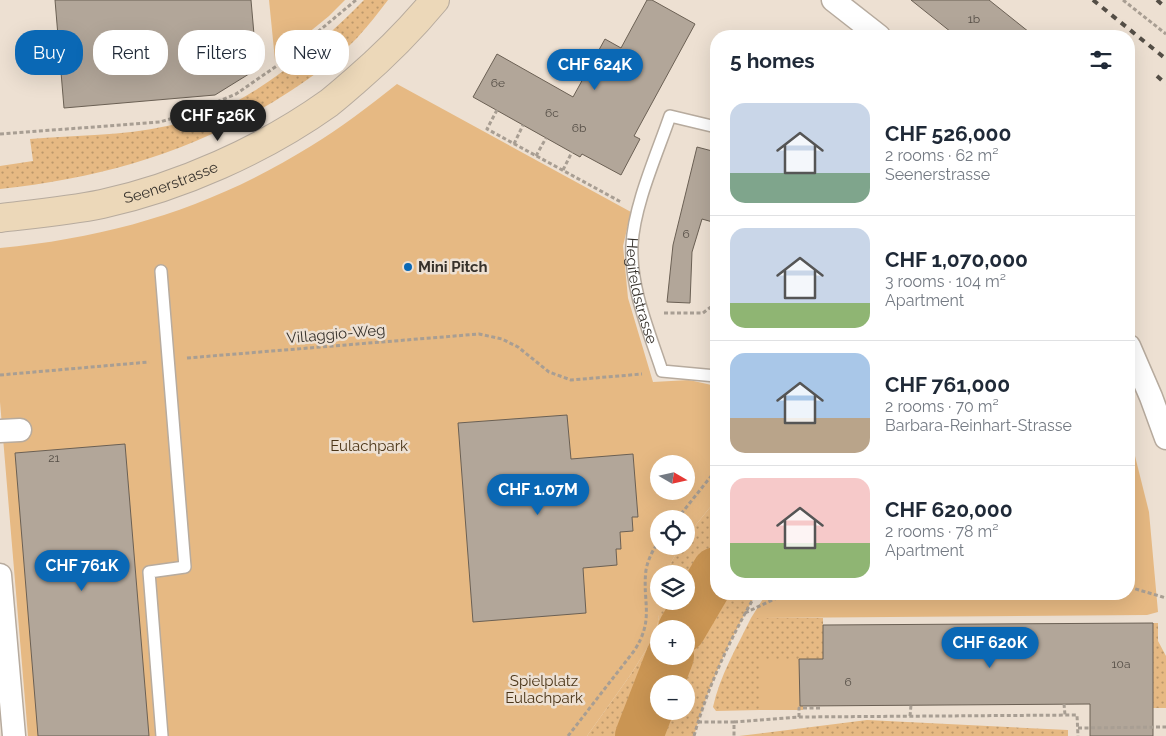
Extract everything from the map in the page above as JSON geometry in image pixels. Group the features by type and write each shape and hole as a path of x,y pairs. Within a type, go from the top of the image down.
{"main road":[{"name":"Seenerstrasse","path":"0,218 101,204 157,189 225,163 280,135 330,102 376,63 416,23 435,0"}],"street":[{"path":"833,0 871,30"},
{"path":"1135,360 1166,438"},
{"path":"0,575 14,736"}],"lane":[{"name":"Hegifeldstrasse","path":"662,371 636,289 632,245 637,211 670,116 710,126"},
{"path":"161,271 185,567 149,572 162,736"},
{"path":"662,371 710,375"}],"path":[{"path":"0,134 160,122 190,112 236,94 278,64 356,0"},
{"path":"1124,0 1166,34"},
{"path":"497,110 487,129 637,211"},
{"path":"514,144 523,125"},
{"path":"536,156 546,138"},
{"path":"563,170 572,152"},
{"path":"664,313 703,313 710,308"},
{"name":"Villaggio-Weg","path":"0,375 479,334 502,339 518,347 550,372 571,380 662,371"},
{"path":"683,510 710,477"},
{"path":"568,736 634,651 643,636 648,613 646,568 651,555"},
{"path":"1135,589 1166,598"},
{"path":"694,736 708,693 753,600"},
{"path":"745,613 772,600"},
{"path":"1064,704 1065,715"},
{"path":"910,705 910,716"},
{"path":"799,717 799,708 821,708"},
{"path":"698,722 734,722 799,717 1077,715 1078,736"},
{"path":"734,722 734,736"},
{"path":"1078,728 1166,726"}],"green space":[{"path":"269,0 345,0 312,30 275,30 275,60"},
{"path":"364,0 388,0 349,45 349,30 333,30"},
{"path":"278,75 313,75 258,111 223,129 152,158 78,177 0,189 0,166 33,161 30,139 116,133 174,124 222,109"},
{"name":"Eulachpark","path":"397,84 631,212 623,246 628,298 653,382 689,380 710,385 710,507 695,526 695,510 650,510 650,555 675,555 670,565 650,565 650,610 659,610 659,615 658,620 650,620 650,644 587,736 28,736 0,402 0,248 83,236 162,216 237,186 311,146"},
{"path":"1135,456 1149,512 1158,612 1147,615 751,618 762,600 1135,600"},
{"path":"710,507 710,600 753,600 720,663 694,736 587,736 650,644 650,665 695,665 695,620 658,620 659,610 695,610 695,565 670,565 675,555 695,555 695,526"},
{"path":"751,618 823,618 823,659 760,659 760,710 716,711 713,707 720,684 729,661"},
{"path":"1153,623 1158,623 1158,641 1166,656 1166,708 1153,708"},
{"path":"760,659 803,659 803,710 760,710"},
{"path":"867,720 1068,730 1068,736 739,736"}],"building":[{"path":"55,0 251,0 254,30 178,30 178,75 247,75 215,95 64,108 61,75 83,75 83,30 58,30"},
{"path":"647,0 652,0 695,24 634,136 640,139 621,175 582,154 580,157 473,97 497,54 573,97 605,39 621,48"},
{"path":"911,0 989,0 1026,30 948,30"},
{"path":"697,147 710,150 710,221 702,219 692,252 690,303 667,302 673,245"},
{"path":"567,415 571,459 633,454 638,517 632,517 633,531 620,532 621,549 616,549 617,565 583,568 586,613 473,622 458,423"},
{"path":"125,444 149,736 38,736 15,453"},
{"path":"1153,623 1153,736 1090,736 1090,704 800,706 799,659 823,659 823,625"}],"waterway":[{"path":"687,620 710,581"},
{"path":"639,736 667,665"}],"railway":[{"path":"1093,0 1130,30"},
{"path":"1157,0 1166,8"},
{"path":"1135,34 1166,59"},
{"path":"1157,76 1166,84"}],"place":[{"name":"Mini Pitch","path":"408,267"}],"park label":[{"name":"Spielplatz Eulachpark","path":"544,690"}]}
